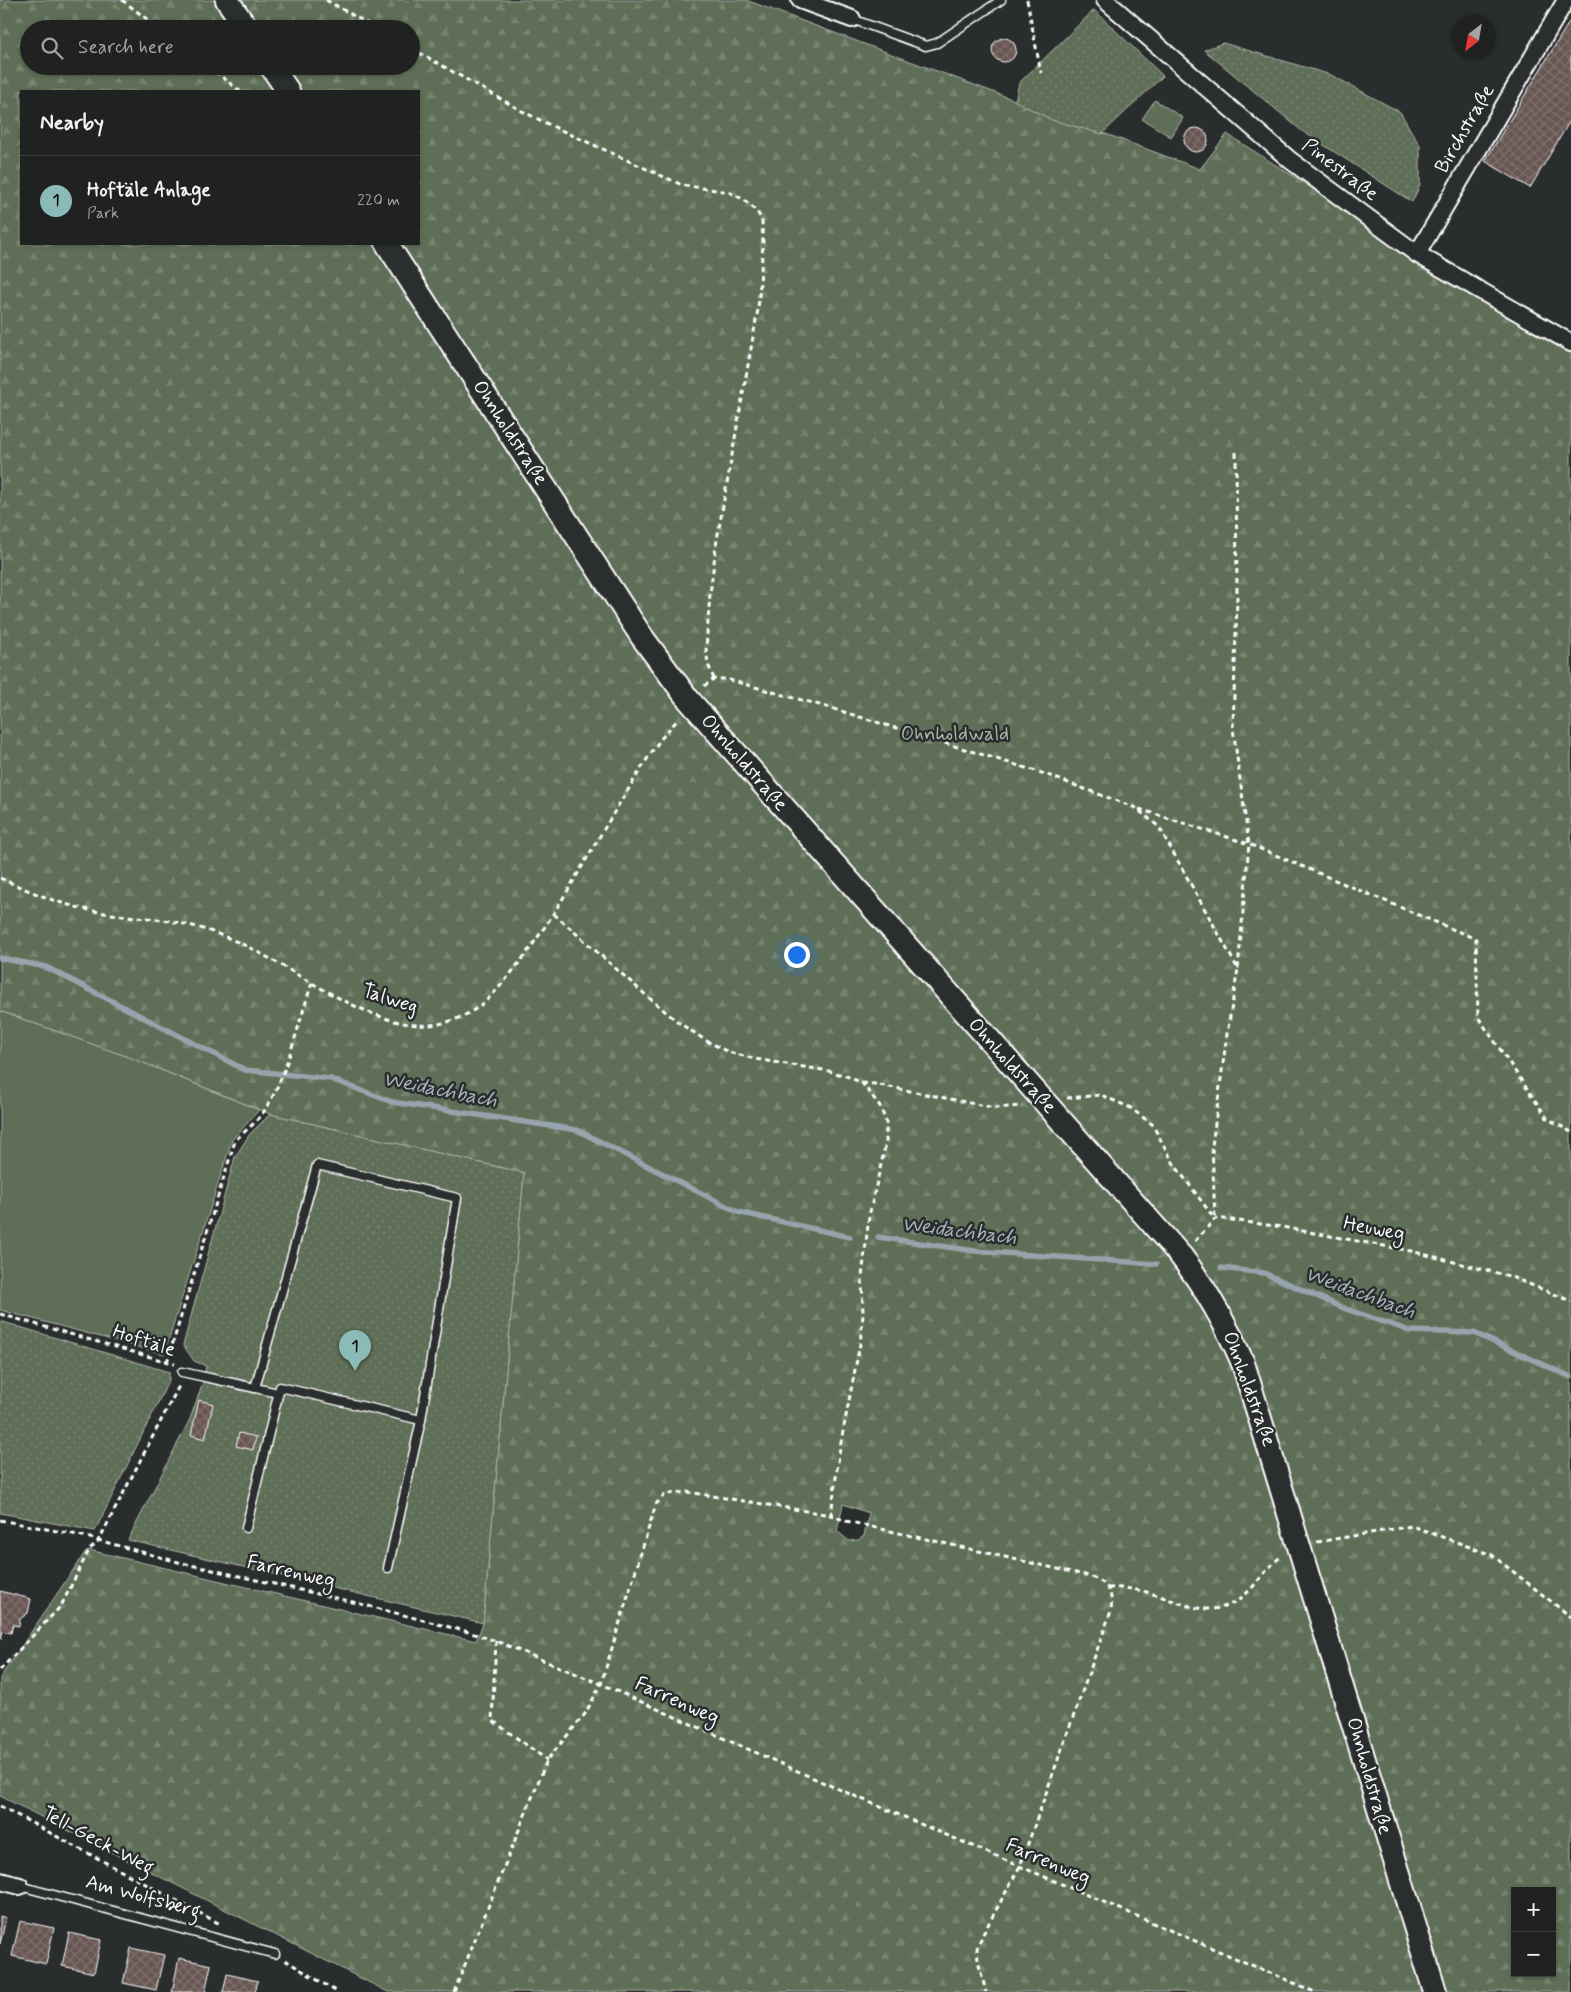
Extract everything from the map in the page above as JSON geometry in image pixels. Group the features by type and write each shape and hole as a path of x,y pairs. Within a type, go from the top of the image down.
{"main road":[{"path":"227,0 241,20"},
{"path":"278,75 287,90"},
{"name":"Ohnholdstraße","path":"388,245 642,637 691,702 1181,1256 1201,1282 1224,1320 1243,1363 1300,1545 1434,1992"}],"street":[{"path":"800,0 852,19"},
{"name":"Pinestraße","path":"1105,0 1290,160 1417,254 1571,342"},
{"name":"Birchstraße","path":"1417,254 1566,0"},
{"name":"Am Wolfsberg","path":"0,1881 20,1886"}],"lane":[{"path":"852,19 926,46 937,43 1001,0"},
{"path":"255,1388 317,1164 457,1198 421,1420 388,1568"},
{"path":"182,1372 278,1392"},
{"path":"246,1528 280,1387 421,1420"},
{"name":"Am Wolfsberg","path":"20,1886 276,1954"}],"path":[{"path":"122,0 148,20"},
{"path":"326,0 361,20"},
{"path":"1027,0 1041,73"},
{"path":"420,53 522,111 682,185 729,192 743,199 757,211 762,221 763,243 758,309 717,539 710,594 706,648 708,664 714,679 726,679 834,709 1039,772 1136,808 1249,844 1476,939 1478,1017 1548,1118 1571,1132"},
{"path":"220,75 239,90"},
{"path":"1181,1256 1215,1219 1212,1146 1238,969 1249,844 1233,728 1237,599 1236,452"},
{"name":"Talweg","path":"0,878 39,896 68,906 94,912 180,923 213,932 242,944 312,983 374,1014 418,1026 441,1025 473,1011 491,997 554,914 596,841 670,727 714,679"},
{"path":"1136,808 1159,826 1238,969"},
{"path":"554,914 678,1022 705,1040 728,1052 755,1059 829,1071 862,1083 995,1108 1101,1096 1129,1107 1152,1124 1174,1164 1215,1219"},
{"path":"167,1362 235,1142 246,1128 262,1115 280,1080 312,983"},
{"path":"831,1515 840,1447 861,1335 863,1315 862,1277 869,1216 886,1142 886,1122 880,1106 862,1083"},
{"name":"Heuweg","path":"1215,1219 1282,1227 1411,1251 1509,1276 1571,1301"},
{"name":"Hoftäle","path":"0,1314 177,1365 182,1372 182,1382 99,1540 89,1550 61,1606 0,1670"},
{"path":"454,1992 547,1760 586,1714 600,1684 656,1504 665,1494 688,1492 831,1515 846,1521 1088,1576 1101,1581 1108,1588 1112,1597 1111,1611 1020,1866 983,1934 978,1948 978,1962 986,1992"},
{"name":"Farrenweg","path":"0,1520 99,1540 165,1558 352,1602 496,1640 829,1785 1315,1992"},
{"path":"1108,1588 1149,1593 1187,1606 1221,1609 1236,1602 1250,1590 1280,1557 1300,1545 1412,1526 1492,1555 1571,1617"},
{"path":"496,1640 492,1720 547,1760"},
{"name":"Tell-Geck-Weg","path":"0,1806 224,1926"},
{"path":"276,1954 337,1992"}],"green space":[{"name":"Ohnholdwald","path":"0,0 746,0 1200,169 1227,134 1571,353 1571,1992 388,1992 0,1796 0,1678 86,1551 89,1550 476,1641 483,1623 524,1173 270,1114 134,1059 0,1011","holes":["843,1504 869,1513 864,1536 858,1540 849,1541 837,1531"]},
{"path":"1094,10 1163,76 1102,134 1052,120 1015,101 1019,83"},
{"path":"1223,43 1331,75 1400,112 1420,146 1420,185 1412,202 1302,131 1204,50"},
{"path":"1155,100 1183,118 1171,137 1142,119"},
{"path":"0,1011 134,1059 259,1110 232,1140 164,1354 0,1310"},
{"path":"270,1114 524,1173 483,1623 128,1540 190,1419 203,1383 206,1366 194,1361 183,1345 235,1157 249,1135"},
{"path":"0,1321 169,1372 169,1380 95,1531 0,1513"}],"building":[{"path":"1571,19 1571,119 1530,188 1485,161"},
{"path":"1004,38 1012,42 1016,50 1012,58 1004,62 996,58 992,50 996,42"},
{"path":"1196,128 1204,132 1208,140 1204,148 1196,152 1188,148 1184,140 1188,132"},
{"path":"199,1400 213,1404 205,1439 191,1435"},
{"path":"239,1433 256,1437 253,1450 236,1446"},
{"path":"0,1591 31,1599 28,1613 20,1619 19,1626 13,1625 11,1633 3,1631 1,1639"},
{"path":"0,1916 6,1918 0,1944"},
{"path":"20,1921 54,1928 46,1964 12,1956"},
{"path":"69,1933 101,1940 94,1973 62,1966"},
{"path":"131,1948 164,1955 156,1990 123,1983"},
{"path":"179,1958 211,1965 205,1992 172,1992"},
{"path":"227,1974 258,1981 255,1992 223,1992"}],"waterway":[{"name":"Weidachbach","path":"0,958 46,967 245,1070 331,1079 392,1102 577,1130 738,1212 850,1237"},
{"name":"Weidachbach","path":"878,1237 975,1251 1156,1264"},
{"name":"Weidachbach","path":"1221,1268 1264,1273 1346,1309 1410,1331 1474,1333 1571,1377"}],"place":[{"name":"Hoftäle Anlage","path":"355,1371"}]}
